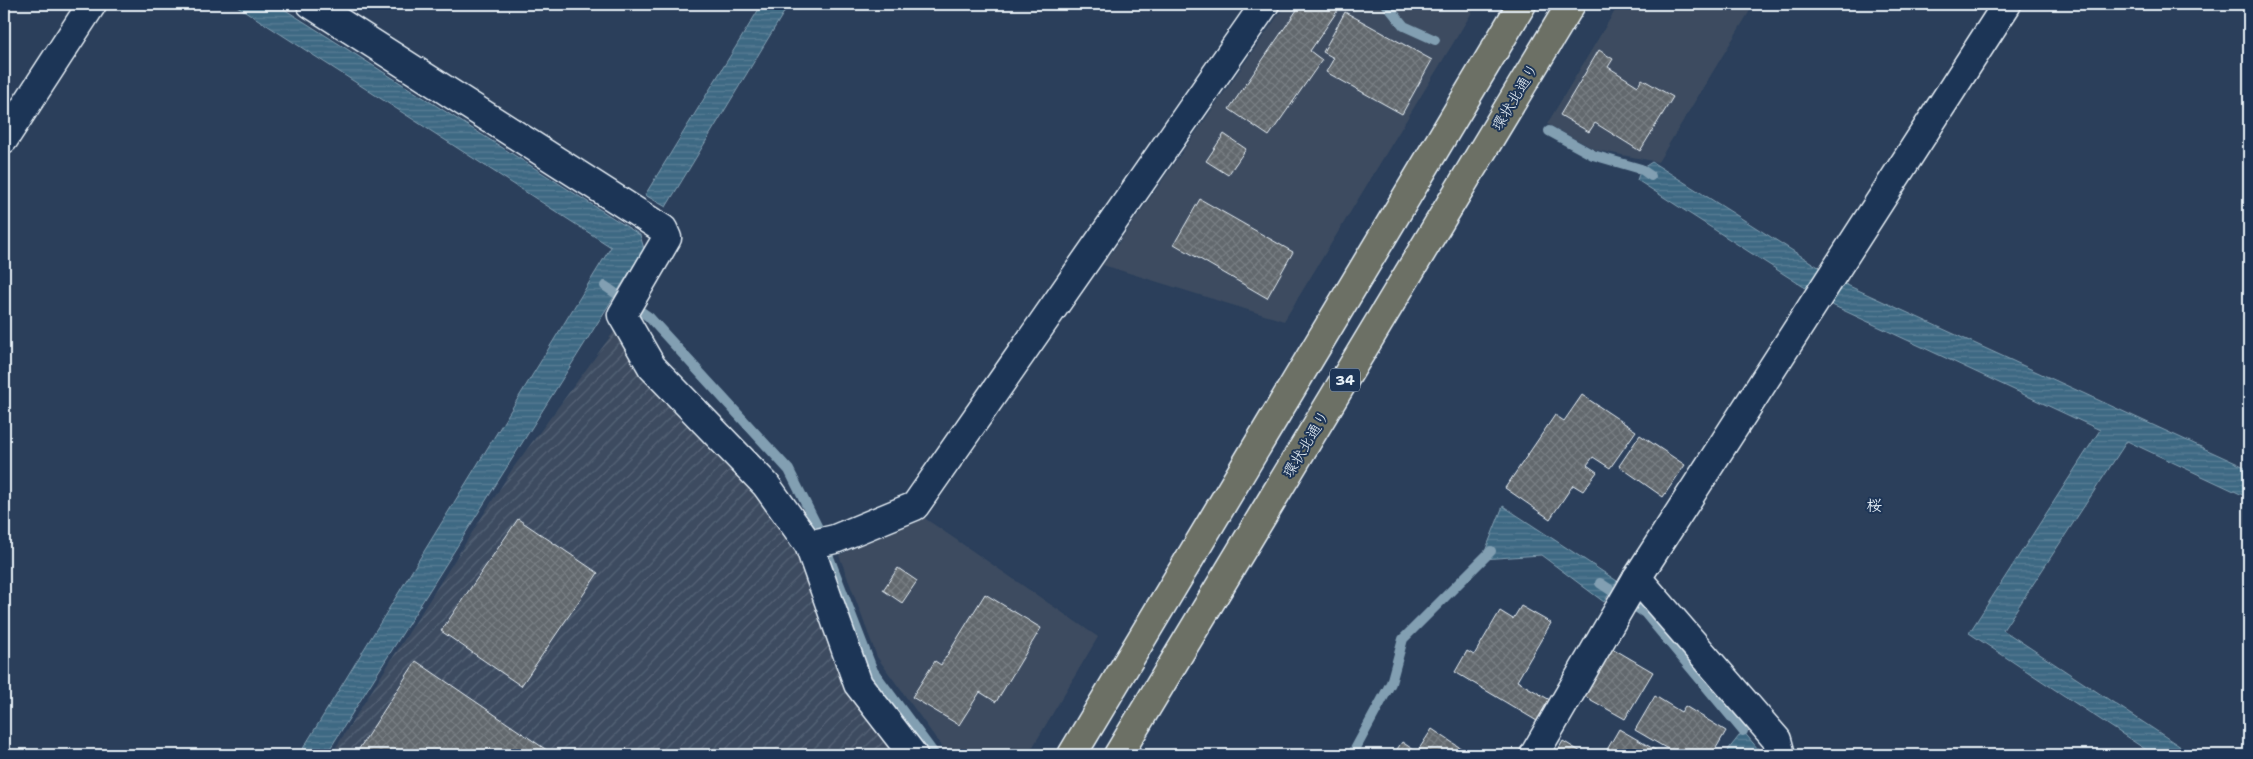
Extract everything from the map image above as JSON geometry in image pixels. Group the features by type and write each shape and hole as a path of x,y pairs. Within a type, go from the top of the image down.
{"highway":[{"path":"1072,755 1522,4"},
{"name":"環状北通り","path":"1118,755 1571,4"}],"street":[{"path":"4,140 92,4"},
{"path":"311,4 663,229 667,238 622,315 652,367 766,485 809,545 858,684 914,755"},
{"path":"809,545 835,540 915,506 1264,4"},
{"path":"1534,755 1637,578 2007,4"},
{"path":"1637,578 1777,740 1781,755"}],"shaded area":[{"path":"234,4 276,4 640,235 644,249 326,755 299,755 611,247"},
{"path":"762,4 789,4 666,207 645,195"},
{"path":"1286,4 1477,4 1284,321 1103,265"},
{"path":"1619,4 1754,4 1658,162 1596,150 1547,124"},
{"path":"1652,162 1847,285 2249,469 2249,498 2127,441 2003,630 2193,755 2154,755 1969,633 2100,430 1832,305 1637,180 1641,169"},
{"path":"616,329 758,486 803,551 903,755 331,755 513,468"},
{"path":"1503,506 1617,581 1604,602 1541,555 1482,559"},
{"path":"923,517 1098,637 1028,755 948,755 877,657 839,555"},
{"path":"1743,731 1763,755 1724,755"}],"building":[{"path":"1301,4 1308,4 1314,8 1317,4 1342,4 1310,51 1322,60 1269,136 1229,109"},
{"path":"1345,12 1432,60 1402,114 1326,72 1334,58 1323,52"},
{"path":"1599,50 1613,59 1608,67 1638,86 1642,79 1673,97 1640,151 1595,123 1589,132 1560,115"},
{"path":"1224,134 1246,149 1228,175 1206,161"},
{"path":"1200,199 1293,252 1267,298 1174,244"},
{"path":"1582,395 1636,431 1610,468 1593,457 1587,465 1597,472 1583,491 1573,485 1550,519 1505,488 1555,415 1564,421"},
{"path":"1640,435 1685,465 1663,497 1619,466"},
{"path":"518,519 598,573 521,686 441,631"},
{"path":"898,568 917,581 902,603 883,590"},
{"path":"985,594 1041,628 996,702 980,692 959,725 912,697 935,661 941,665"},
{"path":"1521,606 1551,623 1517,681 1550,700 1537,721 1455,672 1467,651 1474,655 1500,611 1513,619"},
{"path":"1612,648 1653,672 1625,719 1584,696"},
{"path":"416,661 554,755 355,755"},
{"path":"1655,696 1681,712 1685,706 1726,731 1712,755 1678,755 1635,730"},
{"path":"1432,729 1471,755 1393,755 1402,742 1417,752"},
{"path":"1619,729 1664,755 1604,755"},
{"path":"1563,741 1586,755 1555,755"}],"waterway":[{"path":"1386,4 1404,26 1435,40"},
{"path":"1549,131 1593,155 1641,169 1651,176"},
{"path":"605,286 649,317 789,470 817,526 873,671 935,755"},
{"path":"1352,755 1391,683 1403,639 1491,551"},
{"path":"1600,583 1645,613 1743,731"}],"district":[{"name":"桜","path":"1874,505"}]}
